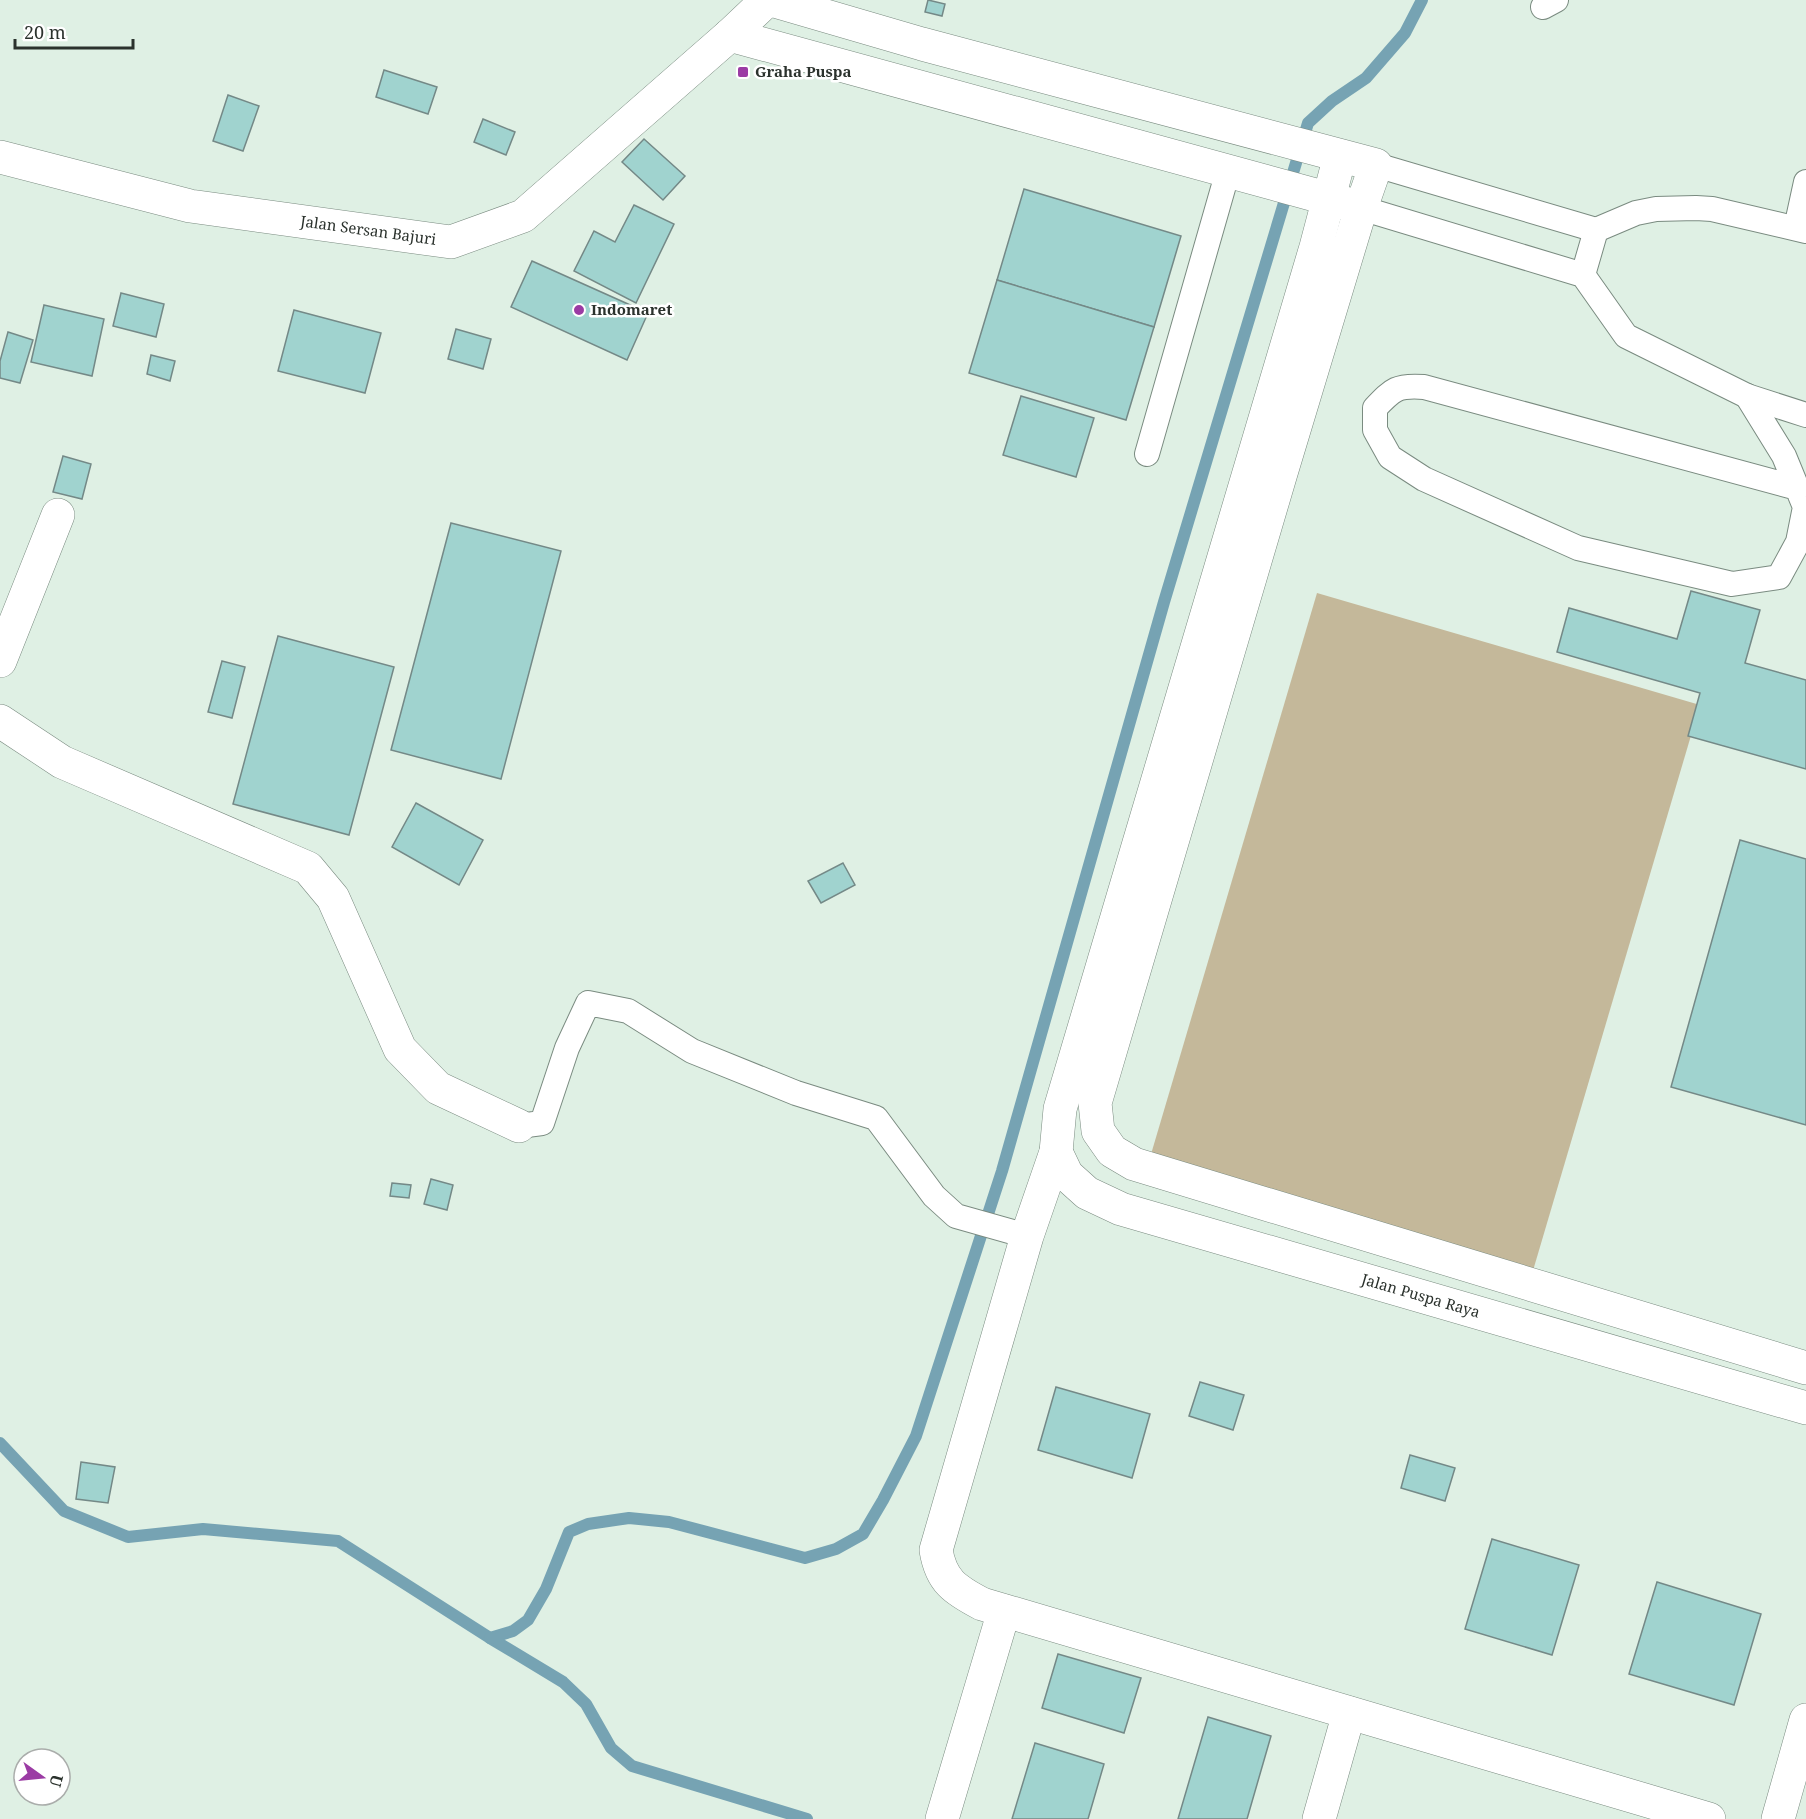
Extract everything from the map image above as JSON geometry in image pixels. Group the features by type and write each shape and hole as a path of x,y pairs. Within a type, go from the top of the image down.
{"street":[{"name":"Jalan Sersan Bajuri","path":"0,157 190,206 451,242 523,216 769,0"},
{"path":"769,0 933,47 1376,165 1277,484 1095,1103 1098,1131 1112,1151 1134,1164 1806,1368"},
{"path":"730,35 1361,208"},
{"path":"1340,156 1316,247 1060,1109 1056,1152 1027,1236 936,1550 939,1568 950,1583 964,1595 982,1604 1709,1819"},
{"path":"0,661 58,515"},
{"path":"0,721 62,762 308,868 333,898 400,1049 438,1088 519,1126"},
{"name":"Jalan Puspa Raya","path":"1056,1152 1067,1175 1087,1193 1121,1209 1806,1408"},
{"path":"1121,1209 1134,1164"},
{"path":"942,1819 1004,1611"},
{"path":"1319,1819 1349,1713"},
{"path":"1778,1819 1806,1720"}],"lane":[{"path":"1376,165 1596,230 1636,213 1656,209 1696,208 1712,208 1801,230 1806,182"},
{"path":"1147,454 1228,171"},
{"path":"1361,208 1583,275 1626,336 1747,396 1806,415"},
{"path":"1583,275 1596,230"},
{"path":"1747,396 1784,456 1805,507 1798,542 1779,577 1732,584 1578,548 1424,479 1390,457 1375,430 1375,408 1390,392 1405,386 1424,387 1797,488"},
{"path":"519,1126 542,1123 567,1048 588,1003 628,1011 692,1051 796,1093 876,1118 934,1196 956,1216 1027,1236"}],"shaded area":[{"path":"1317,593 1700,705 1532,1274 1149,1161"}],"building":[{"path":"928,0 945,4 942,16 925,12"},
{"path":"384,70 437,87 428,114 376,97"},
{"path":"228,95 259,106 243,151 213,141"},
{"path":"483,119 515,132 506,155 474,142"},
{"path":"644,139 685,176 663,200 622,162"},
{"path":"1024,189 1181,236 1154,327 997,280"},
{"path":"634,205 674,224 636,303 574,271 594,231 615,242"},
{"name":"Indomaret","path":"532,261 648,313 627,360 511,307"},
{"path":"997,280 1154,327 1126,420 969,373"},
{"path":"121,293 164,304 156,337 113,326"},
{"path":"44,305 104,319 92,376 31,362"},
{"path":"294,310 381,333 365,393 278,371"},
{"path":"456,329 491,339 483,369 448,359"},
{"path":"8,332 33,340 20,383 0,378 0,361"},
{"path":"151,355 175,361 170,381 147,374"},
{"path":"1021,396 1094,418 1076,477 1003,455"},
{"path":"63,456 91,464 82,499 53,492"},
{"path":"451,523 561,551 501,779 391,750"},
{"path":"1691,591 1760,610 1745,663 1806,680 1806,769 1688,736 1700,693 1557,652 1569,608 1677,639"},
{"path":"278,636 394,667 349,835 233,804"},
{"path":"222,661 245,667 232,718 208,712"},
{"path":"416,803 483,840 459,885 392,847"},
{"path":"1740,840 1806,859 1806,1125 1671,1087"},
{"path":"843,863 855,885 821,903 808,881"},
{"path":"431,1179 453,1185 447,1210 424,1204"},
{"path":"392,1183 411,1185 409,1198 390,1196"},
{"path":"1200,1382 1244,1395 1233,1430 1189,1416"},
{"path":"1056,1387 1150,1414 1132,1478 1038,1450"},
{"path":"1410,1455 1455,1468 1445,1501 1401,1488"},
{"path":"81,1462 115,1467 108,1503 76,1499"},
{"path":"1492,1539 1579,1565 1552,1655 1465,1629"},
{"path":"1657,1582 1761,1614 1734,1705 1629,1674"},
{"path":"1058,1654 1141,1678 1124,1733 1042,1708"},
{"path":"1208,1717 1271,1736 1247,1819 1178,1819"},
{"path":"1035,1743 1104,1764 1088,1819 1012,1819"}],"waterway":[{"path":"490,1638 513,1631 528,1620 546,1589 569,1532 588,1524 629,1518 669,1522 805,1558 836,1549 863,1534 883,1500 916,1436 1002,1171 1164,602 1308,123 1332,101 1366,78 1405,33 1422,0"},
{"path":"0,1443 64,1511 128,1537 203,1529 338,1541 563,1682 586,1704 611,1748 632,1766 807,1819"}],"place":[{"name":"Graha Puspa","path":"743,72"},
{"name":"Indomaret","path":"579,310"}]}
